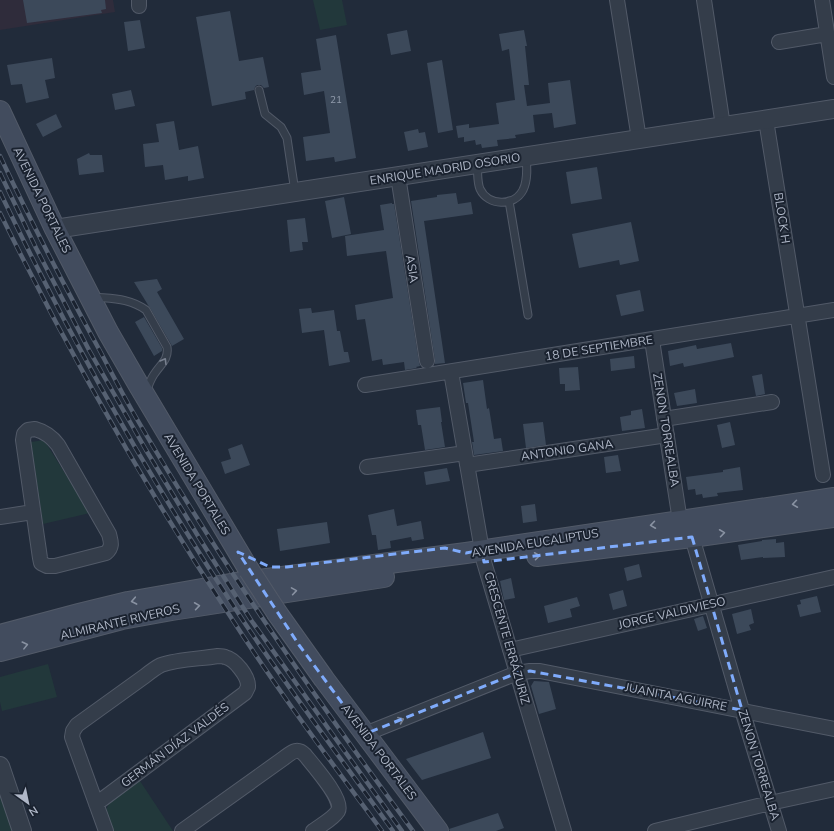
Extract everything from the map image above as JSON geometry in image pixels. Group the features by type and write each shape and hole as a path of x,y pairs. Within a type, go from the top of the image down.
{"main road":[{"name":"AVENIDA PORTALES","path":"0,111 55,229 108,332 238,552 242,584 277,613 438,831"},
{"name":"AVENIDA EUCALIPTUS","path":"478,555 680,521 834,498"},
{"name":"AVENIDA EUCALIPTUS","path":"242,584 478,555 692,537 834,517"},
{"path":"238,552 264,565 277,568 412,550 445,548 478,555"},
{"name":"ALMIRANTE RIVEROS","path":"0,635 128,602 242,584"},
{"name":"ALMIRANTE RIVEROS","path":"0,651 122,619 172,610 242,584"}],"street":[{"path":"618,0 639,139"},
{"path":"704,0 723,126"},
{"path":"822,0 834,77"},
{"path":"779,42 827,34"},
{"name":"ENRIQUE MADRID OSORIO","path":"55,229 834,109"},
{"name":"BLOCK H","path":"766,120 823,475"},
{"name":"ASIA","path":"398,176 427,361"},
{"name":"18 DE SEPTIEMBRE","path":"365,385 834,310"},
{"name":"ZENON TORREALBA","path":"652,340 680,521"},
{"name":"CRESCENTE ERRÁZURIZ","path":"451,372 466,459 478,555 510,650 564,831"},
{"path":"664,420 772,402"},
{"path":"35,429 42,431 52,438 58,446 109,534 111,543 110,550 106,553 55,566 47,566 41,563 33,512 23,440 24,434 28,430 35,429"},
{"name":"ANTONIO GANA","path":"367,467 466,459 666,435"},
{"path":"0,517 33,512"},
{"name":"ZENON TORREALBA","path":"692,537 779,831"},
{"name":"JORGE VALDIVIESO","path":"510,650 834,577"},
{"name":"GERMÁN DÍAZ VALDÉS","path":"218,656 226,656 233,660 239,667 247,682 248,688 245,693 96,804 72,737 73,731 77,726 138,680 161,665 218,656"},
{"name":"JUANITA AGUIRRE","path":"365,734 517,673 530,671 540,671 834,729"},
{"path":"182,831 292,752 297,750 302,751 334,793 339,807 338,811 333,816 313,831"},
{"path":"0,766 22,831"},
{"path":"655,831 834,789"},
{"path":"96,804 106,831"}],"lane":[{"path":"259,90 265,114 281,126 287,138 295,192"},
{"path":"477,164 479,186 482,192 491,200 503,202 509,201 520,195 523,190 527,167 526,156"},
{"path":"509,201 528,315"},
{"path":"90,296 118,299 140,306 146,310 167,347 167,356 163,364 155,373 144,395"}],"highlighted area":[{"path":"692,537 742,710 530,671 517,673 365,734 299,645 238,552 270,567 287,567 445,548 466,553 482,550 484,562"}],"shaded area":[{"path":"0,0 113,0 115,12 0,30"}],"green space":[{"path":"313,0 342,0 347,25 320,30"},
{"path":"44,440 90,513 43,524 31,442"},
{"path":"48,664 57,697 2,711 0,702 0,677"},
{"path":"0,774 20,831 0,831"},
{"path":"138,778 173,831 112,831 106,813 107,808 119,793"}],"building":[{"path":"23,0 105,0 106,9 101,10 102,13 27,23"},
{"path":"230,11 239,61 263,57 269,87 264,88 261,85 257,85 254,90 245,92 246,99 212,106 196,17"},
{"path":"140,20 145,48 128,51 124,22"},
{"path":"407,30 411,51 391,55 387,34"},
{"path":"524,30 527,46 525,46 529,85 524,85 527,106 550,103 548,83 570,80 576,124 554,128 552,113 533,115 535,132 515,135 516,138 497,140 498,146 482,148 481,144 476,145 475,140 464,142 464,137 458,138 456,126 469,124 469,128 499,124 496,103 515,100 509,49 502,51 499,34"},
{"path":"336,35 356,158 335,162 334,157 306,161 303,137 330,133 324,91 304,95 301,73 321,70 316,39"},
{"path":"52,58 55,78 45,80 49,98 26,103 22,84 11,85 7,65"},
{"path":"442,60 453,130 438,133 427,63"},
{"path":"131,90 135,106 115,110 112,94"},
{"path":"56,114 62,127 43,137 36,124"},
{"path":"174,121 179,150 198,146 204,178 188,181 188,176 165,180 163,165 145,167 143,144 159,142 156,124"},
{"path":"418,129 419,133 425,132 428,147 408,151 404,132"},
{"path":"89,153 90,155 102,155 104,172 79,175 77,159"},
{"path":"597,167 602,199 571,204 566,172"},
{"path":"456,193 458,204 471,202 473,214 424,221 445,363 435,364 411,201 437,197 437,195"},
{"path":"344,197 351,234 332,238 325,201"},
{"path":"394,204 420,366 405,370 404,362 383,365 382,359 372,361 365,319 357,320 355,305 393,298 386,251 347,256 345,236 384,230 380,205"},
{"path":"305,218 308,242 302,242 303,250 290,252 287,220"},
{"path":"631,222 639,261 620,265 619,260 579,268 572,234"},
{"path":"157,279 162,289 157,292 184,339 172,346 134,282"},
{"path":"640,290 644,311 621,316 616,295"},
{"path":"311,308 312,313 334,310 337,331 340,331 344,352 348,352 350,362 329,366 324,330 302,333 299,309"},
{"path":"144,317 162,348 162,351 154,356 135,322"},
{"path":"731,343 734,357 684,367 683,363 670,366 668,351 696,345 697,349"},
{"path":"634,356 635,368 611,371 610,359"},
{"path":"578,367 580,390 565,391 565,384 560,384 559,368"},
{"path":"762,374 765,394 756,396 752,376"},
{"path":"483,380 487,409 489,408 494,439 501,438 503,451 474,455 472,442 474,442 468,403 466,403 463,383"},
{"path":"695,389 697,403 677,406 674,393"},
{"path":"440,407 445,447 425,450 421,425 418,425 416,410"},
{"path":"642,409 645,428 622,431 620,417 631,415 631,411"},
{"path":"543,422 546,445 526,448 523,424"},
{"path":"730,422 735,445 722,448 717,425"},
{"path":"242,444 250,465 225,474 221,462 231,459 228,449"},
{"path":"618,455 621,471 606,473 604,457"},
{"path":"740,467 743,490 717,493 718,496 703,498 702,494 696,495 695,489 688,490 686,477 723,472 723,470"},
{"path":"447,468 450,481 426,485 424,472"},
{"path":"535,504 537,521 523,523 521,506"},
{"path":"394,509 397,526 421,521 424,539 412,541 411,537 390,541 391,548 378,550 376,535 372,535 368,515"},
{"path":"327,522 330,543 280,551 277,529"},
{"path":"776,539 776,543 784,542 785,557 763,557 741,560 738,545"},
{"path":"639,564 642,577 627,581 624,568"},
{"path":"511,578 515,598 504,600 500,581"},
{"path":"623,590 627,606 613,610 609,594"},
{"path":"817,596 821,612 800,617 797,605 801,604 800,600"},
{"path":"577,597 580,606 570,609 572,617 548,623 544,606"},
{"path":"751,609 754,623 749,625 751,630 737,634 732,614"},
{"path":"703,616 707,628 698,631 694,619"},
{"path":"534,681 549,682 556,709 539,714 531,686"},
{"path":"483,732 491,758 422,780 406,759"},
{"path":"498,813 504,828 496,831 450,831 449,829"}],"railway":[{"path":"0,156 74,303 130,406 166,468 233,574 303,678 413,831"},
{"path":"0,173 36,248 89,350 146,450 198,536 251,620 402,831"},
{"path":"0,192 27,248 84,357 114,412 177,518 262,649 393,831"},
{"path":"0,213 81,369 169,520 268,673 382,831"}]}
